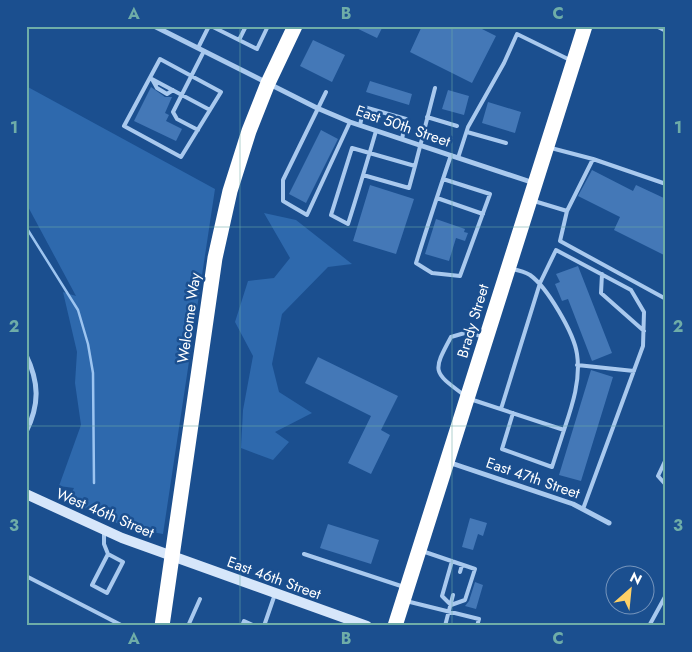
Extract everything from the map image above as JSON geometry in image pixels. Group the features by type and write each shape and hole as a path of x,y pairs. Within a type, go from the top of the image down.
{"highway":[{"name":"Welcome Way","path":"162,626 215,258 230,191 249,131 268,83 295,26"},
{"name":"Brady Street","path":"394,626 406,594 585,26"}],"street":[{"name":"East 50th Street","path":"154,26 317,108 350,122 534,183"},
{"path":"26,355 37,385 35,407 26,432"},
{"name":"East 47th Street","path":"448,462 583,509 609,523"},
{"name":"West 46th Street","path":"26,494 104,531 172,557"},
{"name":"East 46th Street","path":"172,557 367,626"}],"lane":[{"path":"198,48 210,26 257,49 268,26"},
{"path":"239,40 246,26"},
{"path":"656,26 666,31"},
{"path":"458,158 466,132 517,34 574,62"},
{"path":"198,130 177,119 173,112 204,51"},
{"path":"160,59 191,76 221,92 181,157 124,126 160,59"},
{"path":"151,78 210,110"},
{"path":"363,175 409,188 435,88"},
{"path":"326,92 283,180 283,201 307,215 350,122"},
{"path":"360,125 364,107 406,119 402,139"},
{"path":"427,117 457,126"},
{"path":"376,131 370,153 348,224 331,214 352,148 370,153 415,166"},
{"path":"466,132 506,143"},
{"path":"546,147 593,159 666,184"},
{"path":"443,179 490,194 460,276 432,273 416,263 443,179 451,155"},
{"path":"593,159 567,211 560,241 666,299"},
{"path":"437,198 483,214"},
{"path":"529,199 567,211"},
{"path":"501,409 540,284 556,250 631,290 644,312 643,346 583,509"},
{"path":"508,267 529,274 546,289 577,353 575,395 552,467 502,449 512,413"},
{"path":"602,274 601,293 644,331"},
{"path":"486,338 468,332 451,337 437,366 444,381 467,398 564,430"},
{"path":"577,365 634,371"},
{"path":"666,459 658,476 666,485"},
{"path":"104,531 104,544 108,554 123,562 107,593 92,585 108,554"},
{"path":"420,550 475,569 465,600 451,605"},
{"path":"304,554 449,612 478,619 477,626"},
{"path":"451,605 442,596 452,561"},
{"path":"460,572 462,564"},
{"path":"26,576 123,626"},
{"path":"264,626 276,594"},
{"path":"446,626 454,595"},
{"path":"649,626 666,595"},
{"path":"188,626 200,599"},
{"path":"242,626 244,621 255,626"}],"shaded area":[{"path":"26,86 215,189 163,534 125,527 68,500 74,488 59,486 81,425 75,383 77,352 63,292 76,296 26,203"},
{"path":"264,213 296,220 352,264 328,267 282,314 272,364 279,392 312,413 275,432 289,442 273,460 241,448 243,410 253,356 235,322 248,281 274,278 290,258"}],"building":[{"path":"352,26 383,26 377,38"},
{"path":"422,26 476,26 496,36 472,83 410,52"},
{"path":"313,40 345,55 332,82 300,66"},
{"path":"370,81 412,94 409,105 366,92"},
{"path":"151,87 165,97 172,97 165,113 169,115 166,121 182,129 176,141 134,121"},
{"path":"448,90 469,96 464,115 442,109"},
{"path":"488,102 521,112 515,133 482,123"},
{"path":"321,130 338,139 306,203 289,194"},
{"path":"592,170 633,191 636,185 666,199 666,256 614,230 620,217 578,196"},
{"path":"370,185 414,199 396,254 353,241"},
{"path":"436,219 465,229 464,232 468,233 465,241 456,238 449,261 425,254"},
{"path":"578,266 612,353 592,361 568,299 562,301 555,284 560,282 556,274"},
{"path":"318,357 398,396 381,430 390,435 371,474 348,463 371,416 305,383"},
{"path":"591,370 613,377 581,481 559,475"},
{"path":"470,518 487,523 483,536 478,534 473,550 462,547"},
{"path":"328,524 379,540 371,564 320,548"},
{"path":"475,582 483,585 476,609 465,606 469,601"}],"waterway":[{"path":"26,227 78,310 88,344 93,373 94,483"}]}
